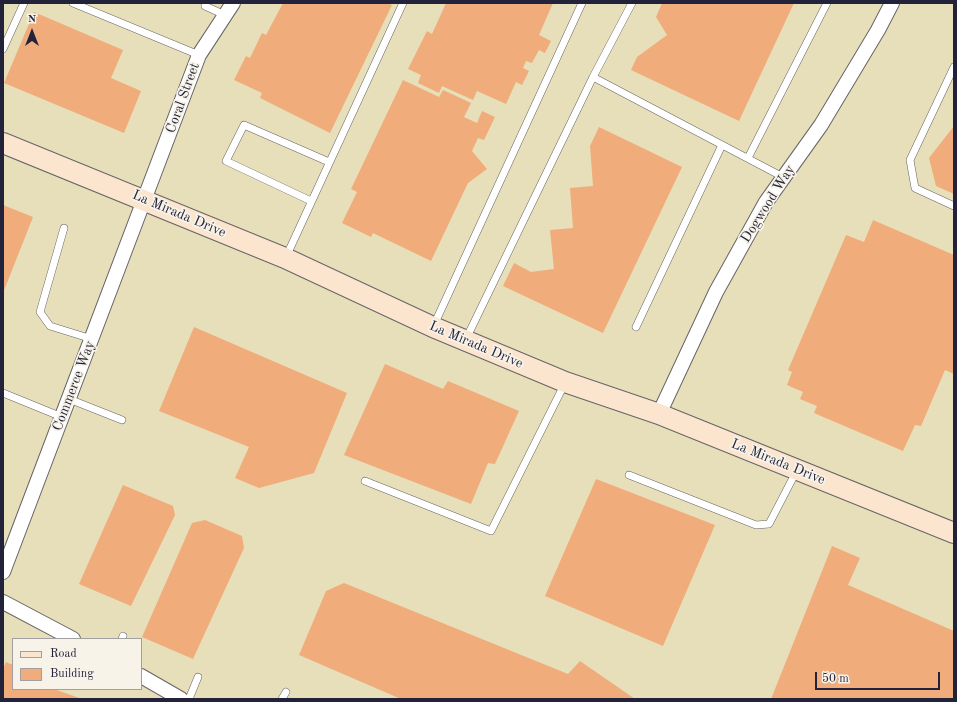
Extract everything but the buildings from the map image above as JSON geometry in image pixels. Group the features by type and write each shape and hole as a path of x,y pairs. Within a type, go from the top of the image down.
{"main road":[{"name":"La Mirada Drive","path":"3,143 285,258 433,327 565,382 659,414 954,533"}],"street":[{"name":"Coral Street","path":"145,200 199,55 233,3"},
{"name":"Dogwood Way","path":"659,414 716,292 766,202 821,125 878,30 892,3"},
{"name":"Commerce Way","path":"3,572 145,200"},
{"path":"3,602 71,638"},
{"path":"142,677 181,699"}],"lane":[{"path":"3,49 24,3"},
{"path":"73,3 199,55"},
{"path":"285,258 403,3"},
{"path":"433,327 582,3"},
{"path":"465,340 593,77 632,3"},
{"path":"748,158 827,3"},
{"path":"205,6 225,15"},
{"path":"954,67 910,160 915,188 954,206"},
{"path":"593,77 784,177"},
{"path":"311,201 226,161 244,124 329,162"},
{"path":"636,327 722,145"},
{"path":"64,228 40,312 50,326 92,339"},
{"path":"365,481 491,531 565,382"},
{"path":"3,393 62,417"},
{"path":"69,399 122,420"},
{"path":"629,475 756,525 770,524 797,470"},
{"path":"189,699 198,676"}]}
